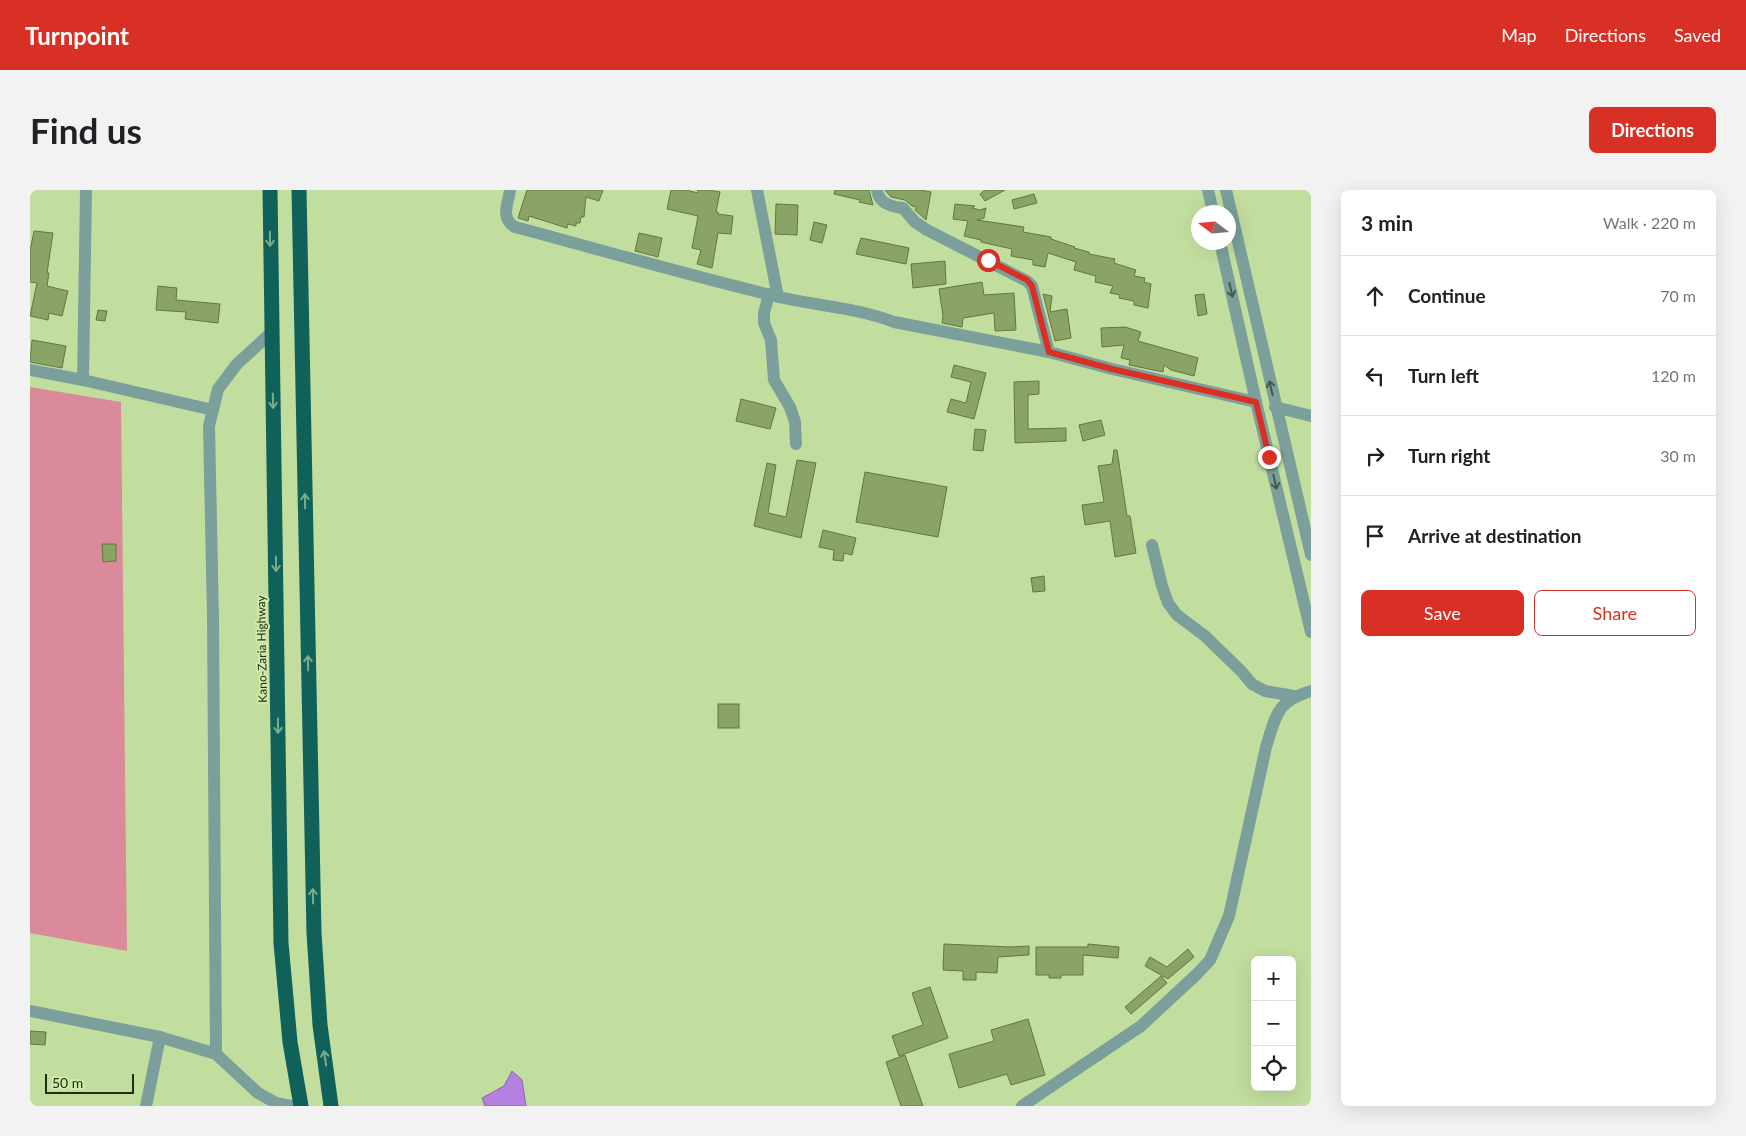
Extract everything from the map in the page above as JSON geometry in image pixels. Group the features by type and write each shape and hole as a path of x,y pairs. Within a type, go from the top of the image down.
{"highway":[{"name":"Kano-Zaria Highway","path":"270,190 282,943 290,1042 301,1106"},
{"path":"298,190 314,933 320,1025 331,1106"}],"street":[{"path":"82,380 86,190"},
{"path":"510,190 505,215 514,227 774,296 848,308 894,322 1049,352 1112,369 1256,402"},
{"path":"757,190 774,296 764,313 764,323 771,340 774,380 790,406 795,422 796,444"},
{"path":"877,190 877,195 889,206 904,208 915,222 927,230 1027,280 1032,286 1049,352"},
{"path":"1208,190 1211,205"},
{"path":"1226,190 1275,407 1311,554"},
{"path":"1222,250 1256,402 1310,625"},
{"path":"216,1054 213,628 209,426 218,389 237,364 272,332"},
{"path":"30,370 213,410"},
{"path":"1275,407 1311,416"},
{"path":"1152,545 1168,603 1177,615 1205,636 1252,684 1265,691 1294,696 1311,691"},
{"path":"1022,1106 1141,1026 1210,960 1229,916 1266,747 1273,724 1281,708 1294,696"},
{"path":"30,1012 160,1037 216,1054 258,1093 276,1103 292,1106"},
{"path":"146,1106 160,1037"}],"shaded area":[{"path":"30,387 121,402 127,951 30,933"},
{"path":"512,1071 522,1080 526,1106 485,1106 482,1098 504,1086"}],"building":[{"path":"527,190 603,190 599,201 586,197 584,217 581,217 580,223 576,223 576,226 568,224 567,228 529,216 528,221 518,218"},
{"path":"671,190 686,190 698,193 698,190 720,192 716,212 733,216 731,234 718,233 712,268 697,264 701,250 692,248 698,216 667,209"},
{"path":"835,190 869,190 873,205 834,194"},
{"path":"885,190 920,190 931,192 926,220 915,210 916,207 905,200 891,197"},
{"path":"985,190 1005,190 985,201 980,194"},
{"path":"1034,194 1037,203 1014,209 1012,200"},
{"path":"776,204 798,205 797,235 775,234"},
{"path":"955,204 975,206 972,208 980,210 986,208 984,218 977,220 1024,227 1023,232 1051,237 1051,239 1089,252 1089,254 1115,259 1114,263 1136,270 1134,276 1145,278 1144,282 1151,284 1148,308 1134,305 1134,301 1119,298 1120,295 1110,293 1113,286 1095,282 1096,276 1074,270 1076,262 1048,253 1045,267 1033,265 1033,260 1011,256 1012,249 964,236 968,221 953,219"},
{"path":"814,222 827,225 822,243 810,240"},
{"path":"34,231 53,233 47,286 68,291 62,316 49,313 48,320 30,316 37,283 30,282 30,251"},
{"path":"639,233 662,238 658,257 635,251"},
{"path":"861,238 909,248 906,264 856,254"},
{"path":"945,261 946,284 913,288 911,264"},
{"path":"982,282 984,295 1014,293 1016,330 995,331 994,313 963,318 962,327 942,323 943,316 939,289"},
{"path":"158,286 177,288 176,300 220,304 218,323 185,319 186,312 156,310"},
{"path":"1043,294 1052,296 1050,312 1067,309 1071,338 1055,341"},
{"path":"1204,294 1207,314 1198,316 1195,295"},
{"path":"98,310 107,311 105,321 96,320"},
{"path":"1125,327 1141,332 1138,341 1198,358 1194,376 1171,370 1164,365 1163,372 1129,365 1130,360 1121,358 1124,345 1102,347 1101,328"},
{"path":"32,340 66,346 62,368 30,362"},
{"path":"954,365 986,373 974,419 947,412 951,399 966,403 971,382 951,377"},
{"path":"1039,381 1039,394 1028,395 1028,429 1066,428 1066,441 1015,443 1014,382"},
{"path":"741,399 776,408 770,429 736,421"},
{"path":"1101,420 1105,435 1083,441 1079,425"},
{"path":"975,429 986,430 983,451 973,450"},
{"path":"1114,450 1117,450 1127,516 1130,516 1136,553 1115,557 1110,521 1085,525 1082,505 1104,502 1098,466 1112,464"},
{"path":"797,460 816,463 801,538 754,526 767,463 776,465 768,513 786,517"},
{"path":"865,472 947,487 938,537 856,522"},
{"path":"823,530 856,538 852,555 844,553 843,561 833,560 834,550 819,547"},
{"path":"102,544 116,544 116,561 103,562"},
{"path":"1044,576 1045,591 1033,592 1031,578"},
{"path":"718,704 739,704 739,728 718,728"},
{"path":"944,944 1029,946 1029,955 998,957 997,973 976,972 976,980 963,980 963,971 943,970"},
{"path":"1088,944 1119,947 1118,958 1083,955 1083,975 1061,975 1061,978 1049,978 1049,975 1036,975 1036,947 1088,947"},
{"path":"1188,949 1194,957 1168,979 1145,966 1150,957 1167,967"},
{"path":"1161,976 1167,983 1131,1014 1125,1007"},
{"path":"930,987 948,1038 899,1056 892,1036 923,1025 912,993"},
{"path":"1028,1019 1045,1075 1011,1085 1007,1074 959,1088 949,1054 994,1041 991,1030"},
{"path":"30,1031 46,1032 45,1045 30,1044"},
{"path":"905,1055 923,1106 901,1106 886,1062"}],"route":[{"path":"988,260 1027,280 1032,286 1049,352 1112,369 1256,402 1269,457"}]}
